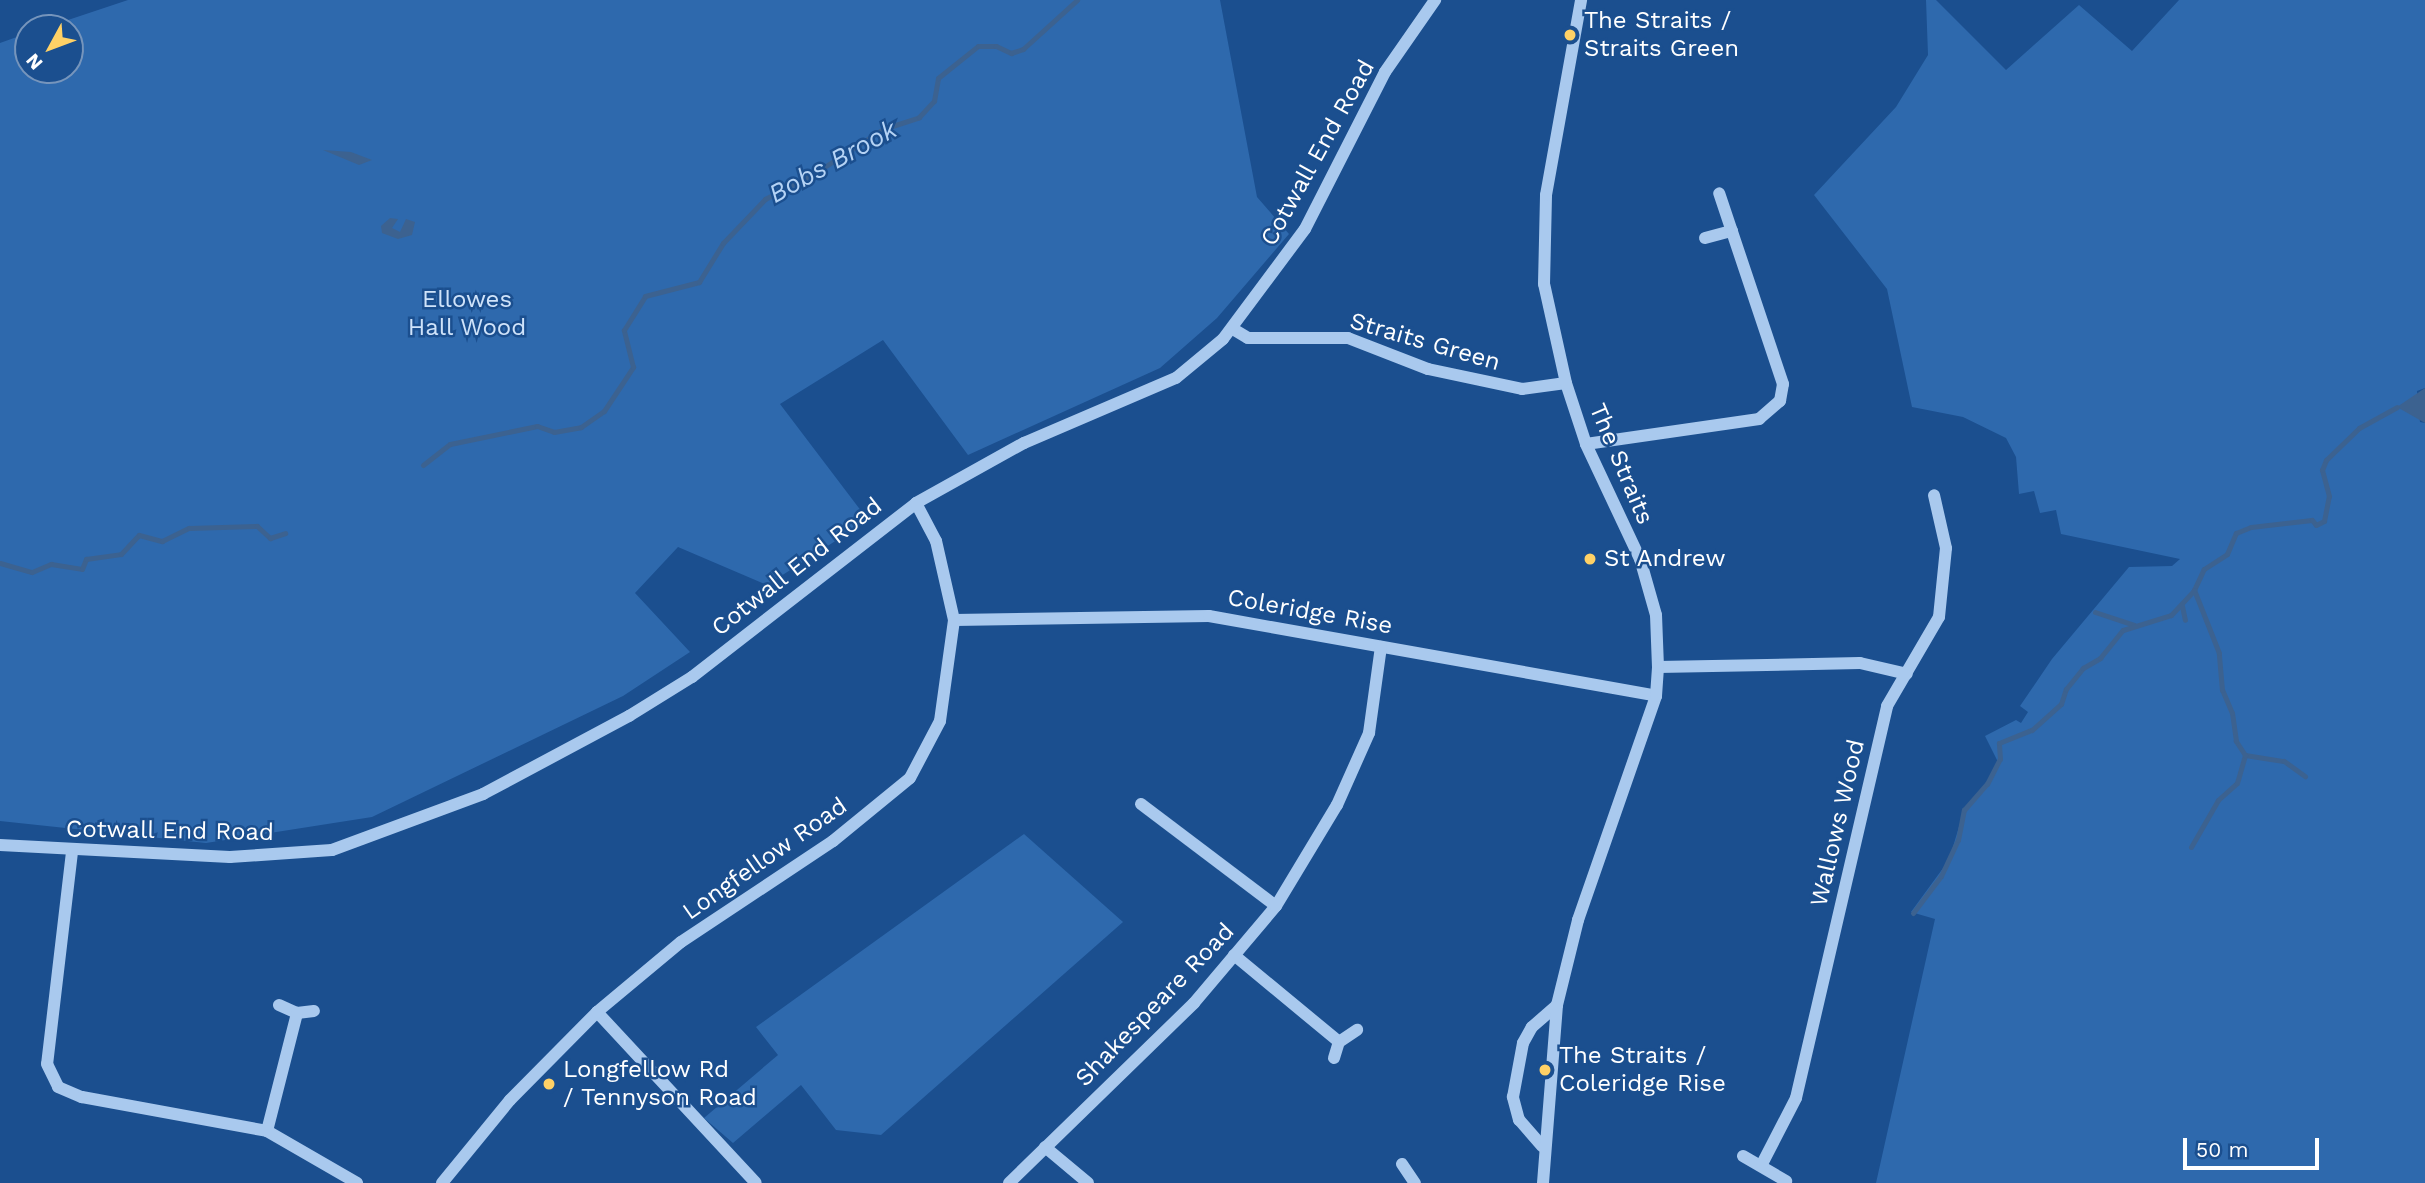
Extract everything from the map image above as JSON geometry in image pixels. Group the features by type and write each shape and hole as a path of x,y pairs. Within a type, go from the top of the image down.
{"street":[{"name":"Cotwall End Road","path":"0,845 72,852 230,857 332,850 483,794 629,716 692,677 916,503 1024,443 1175,378 1233,329 1305,229 1385,72 1435,0"},
{"name":"The Straits","path":"1543,1183 1542,1146 1557,1005 1578,920 1656,696 1658,667 1656,615 1640,559 1586,444 1566,383 1544,284 1546,195 1581,0"},
{"path":"1586,444 1759,419 1780,401 1783,384 1719,193"},
{"path":"1705,238 1732,231"},
{"name":"Straits Green","path":"1233,329 1248,338 1348,338 1428,369 1522,389 1566,383"},
{"name":"Wallows Wood","path":"1762,1164 1796,1098 1887,706 1939,617 1946,548 1934,495"},
{"name":"Longfellow Road","path":"442,1183 510,1100 597,1012 681,942 833,841 910,778 940,721 954,620 936,541 916,503"},
{"name":"Coleridge Rise","path":"954,620 1209,616 1656,696"},
{"name":"Shakespeare Road","path":"1009,1183 1194,1003 1276,906 1337,805 1369,733 1381,646"},
{"path":"1658,667 1860,663 1907,674"},
{"path":"1141,804 1276,906"},
{"path":"72,852 47,1064 58,1087 82,1097 267,1131 357,1183"},
{"path":"1234,955 1339,1042"},
{"path":"279,1005 296,1013 314,1011"},
{"path":"1542,1146 1519,1120 1513,1097 1523,1043 1532,1027 1557,1005"},
{"path":"597,1012 752,1182"},
{"path":"267,1131 296,1013"},
{"path":"1334,1058 1339,1042 1357,1030"},
{"path":"1045,1147 1088,1183"},
{"path":"1743,1156 1762,1164 1786,1181"},
{"path":"1402,1164 1415,1183"}],"green space":[{"name":"Ellowes Hall Wood","path":"128,0 1220,0 1257,197 1289,234 1217,318 1160,368 968,455 883,340 780,404 868,520 767,585 678,547 635,593 690,652 623,696 372,817 206,843 0,821 0,43 14,38 14,84 84,84 84,15"},
{"path":"1926,0 1936,0 2006,70 2079,5 2132,51 2179,0 2425,0 2425,388 2417,391 2420,422 2425,423 2425,1183 1876,1183 1935,919 1911,912 1949,860 1964,810 1987,784 1998,762 1985,736 2016,720 2021,723 2028,712 2020,706 2052,659 2129,567 2172,566 2180,559 2061,534 2056,510 2040,513 2034,491 2019,494 2016,457 2006,438 1963,417 1912,407 1887,289 1814,195 1896,107 1928,55"},
{"path":"1024,834 1123,922 881,1135 836,1130 801,1085 733,1143 704,1118 778,1055 756,1027"}],"shaded area":[{"path":"323,150 351,152 372,160 359,165"},
{"path":"390,218 398,219 392,228 400,232 406,219 415,222 412,235 398,239 382,233 381,226"},
{"path":"2425,388 2425,423 2397,407"}],"waterway":[{"name":"Bobs Brook","path":"423,465 450,444 537,426 554,432 581,427 604,411 633,367 624,330 645,296 699,282 723,243 765,199 815,173 883,129 919,117 934,101 938,78 978,46 996,46 1011,53 1023,49 1077,0"},
{"path":"2191,847 2218,800 2237,783 2245,755 2236,741 2232,713 2222,690 2219,653 2194,590 2204,569 2227,554 2236,533 2251,527 2312,520 2316,525 2324,521 2329,496 2322,470 2326,460 2359,428 2397,407"},
{"name":"Bobs Brook","path":"0,563 32,572 51,564 82,569 86,559 121,554 139,535 162,541 189,528 257,526 270,538 285,533"},
{"path":"1913,913 1941,876 1958,840 1964,810 1987,784 2000,759 1999,743 2032,730 2061,704 2066,689 2083,668 2100,658 2123,630 2171,615 2194,590"},
{"path":"2182,606 2185,620"},
{"path":"2095,612 2134,625"},
{"path":"2245,755 2284,761 2305,776"}],"place":[{"name":"The Straits / Straits Green","path":"1570,35"},
{"name":"St Andrew","path":"1590,559"},
{"name":"The Straits / Coleridge Rise","path":"1545,1070"},
{"name":"Longfellow Rd / Tennyson Road","path":"549,1084"}]}
